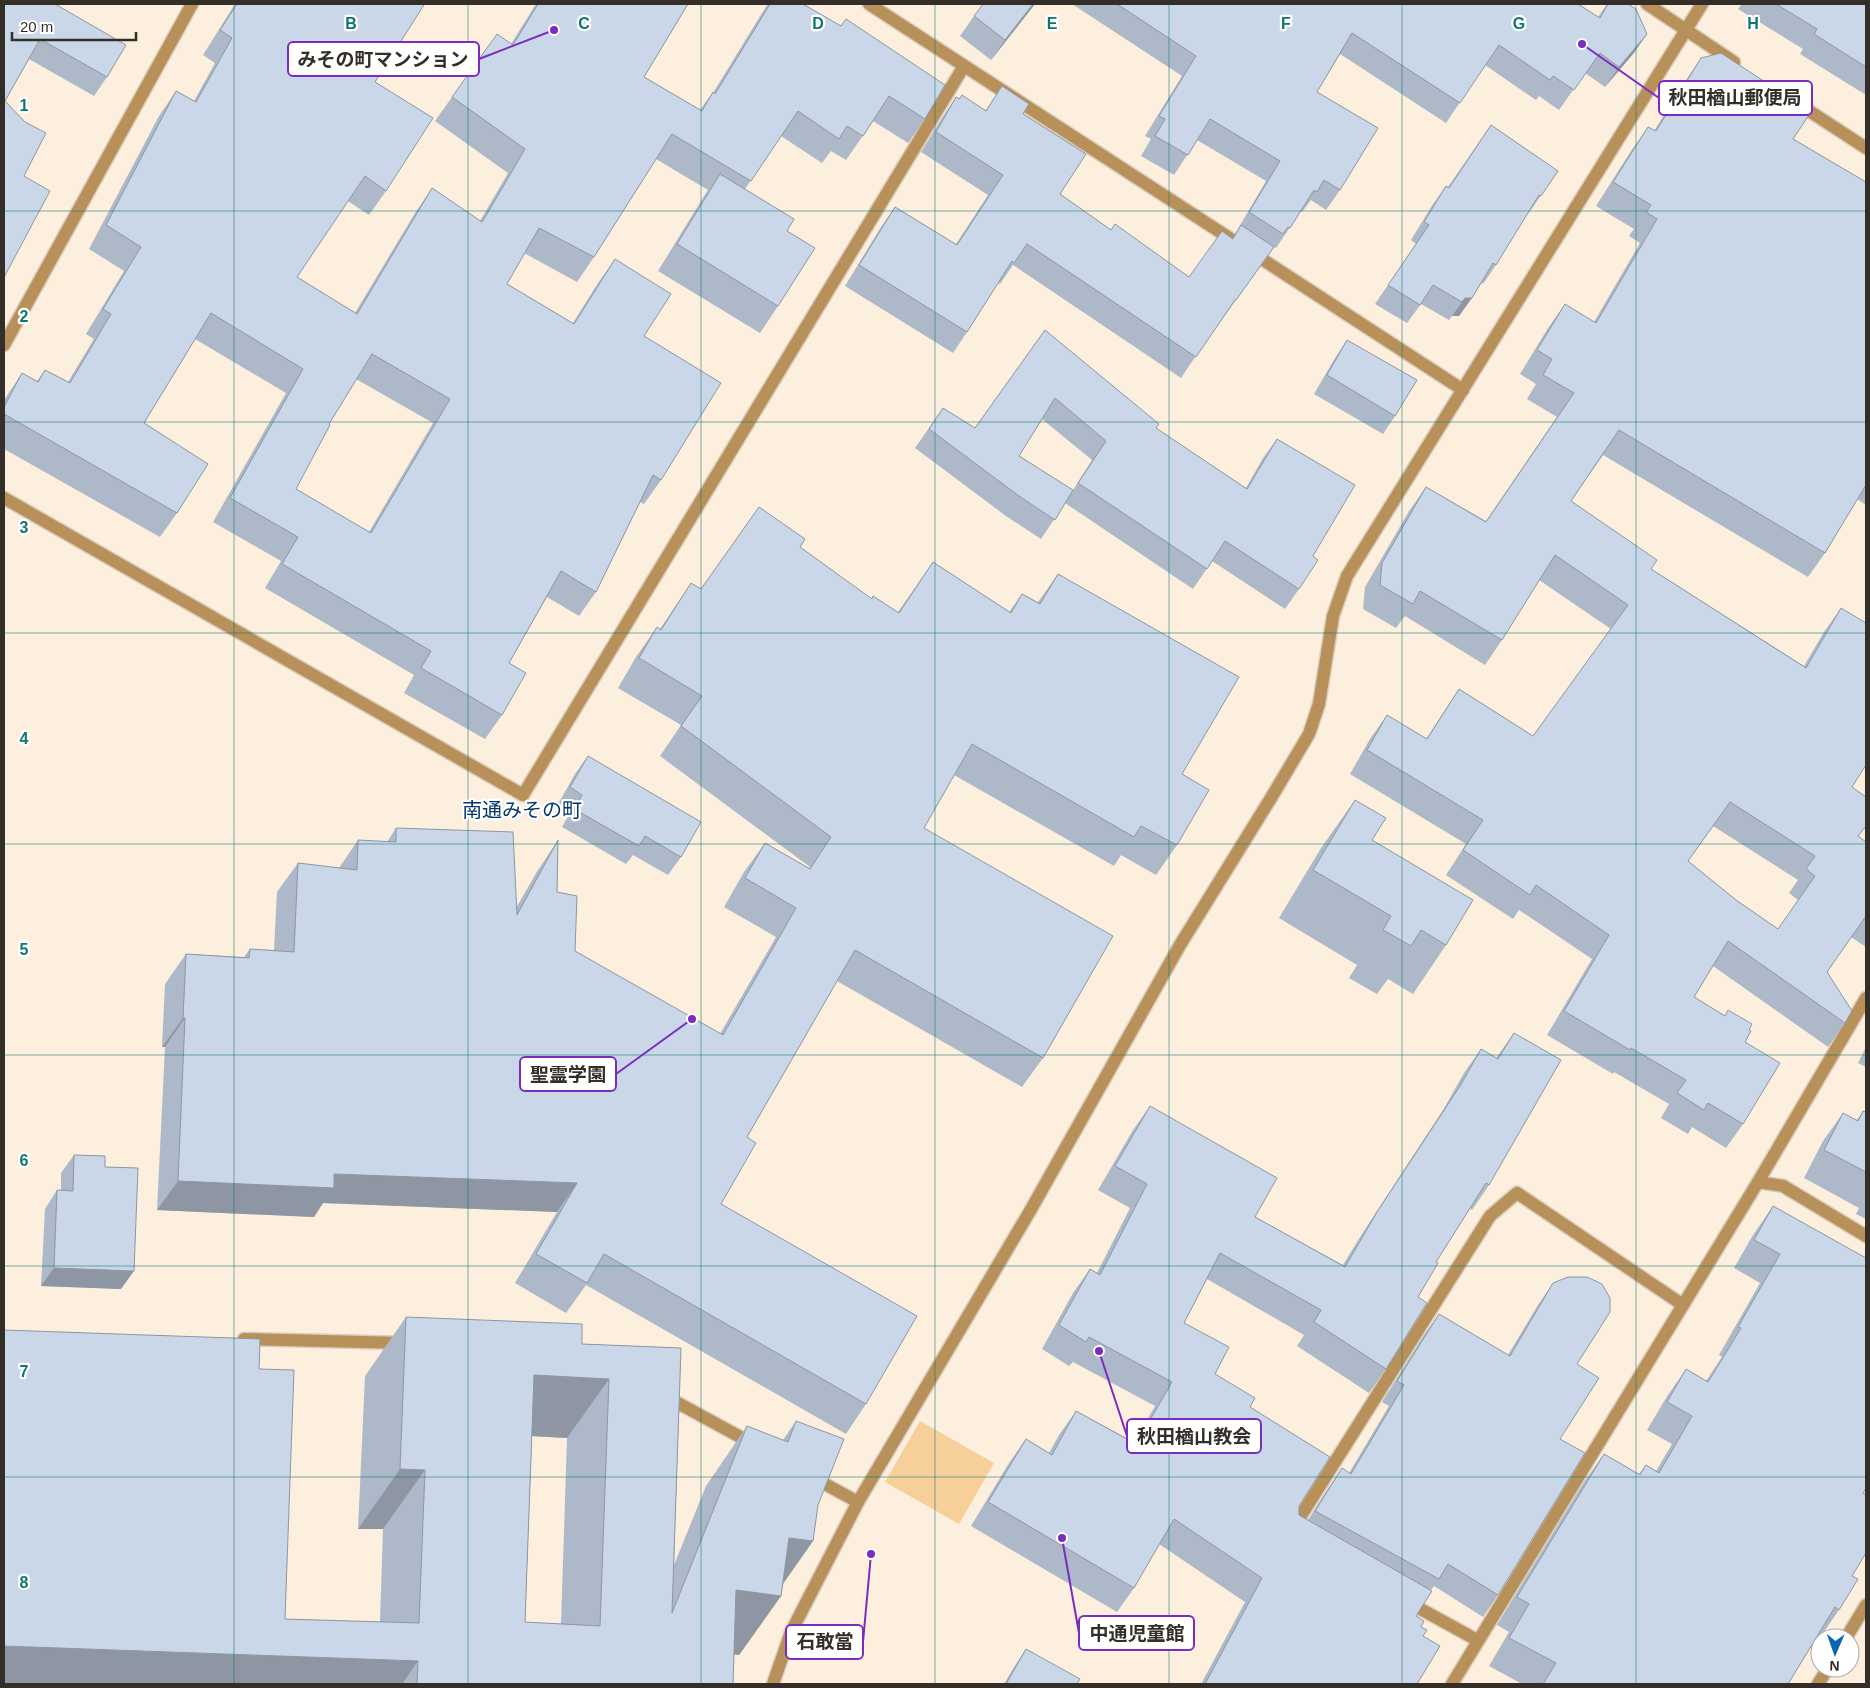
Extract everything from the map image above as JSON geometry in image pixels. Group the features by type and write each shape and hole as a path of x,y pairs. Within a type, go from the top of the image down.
{"street":[{"path":"4,345 192,4"},
{"path":"869,4 1463,390"},
{"path":"1647,4 1742,67"},
{"path":"773,1684 791,1632 858,1502 1030,1212 1180,945 1272,798 1309,734 1319,704 1334,616 1346,576 1702,4"},
{"path":"4,498 523,795 964,66"},
{"path":"1784,94 1866,148"},
{"path":"1452,1684 1477,1640 1758,1182 1866,998"},
{"path":"1758,1182 1783,1186 1866,1236"},
{"path":"1297,1540 1289,1535 1484,1224 1490,1216 1517,1193 1683,1305"},
{"path":"235,1339 413,1344"},
{"path":"654,1390 764,1450"},
{"path":"798,1469 858,1502"},
{"path":"1392,1592 1477,1640"},
{"path":"1852,1628 1866,1605"}],"shaded area":[{"path":"920,1421 994,1463 959,1524 885,1482"}],"building":[{"path":"4,4 55,4 126,45 107,77 40,39 5,101 25,122 46,133 24,176 50,191 4,277"},
{"path":"237,4 424,5 375,82 433,118 386,191 365,176 297,277 357,314 432,188 482,222 525,149 452,97 497,34 513,45 538,4 688,4 644,77 702,111 713,92 715,94 770,4 803,4 841,26 846,19 945,85 925,119 889,96 863,136 847,126 839,139 798,111 751,181 672,134 594,257 539,228 507,284 574,324 615,259 671,294 644,336 721,383 661,480 653,475 596,592 561,571 509,663 526,673 502,715 421,668 431,651 282,564 298,537 230,498 303,369 211,313 144,423 208,464 177,513 4,414 4,407 22,373 38,382 45,370 70,383 111,314 103,309 141,247 106,225 176,91 196,102 232,38 220,30","holes":["372,354 450,399 371,533 296,489 329,424"]},
{"path":"983,4 1033,4 1005,40 974,16"},
{"path":"1117,4 1578,4 1600,18 1608,4 1628,4 1636,9 1647,34 1619,67 1600,53 1574,90 1553,76 1550,80 1499,45 1460,103 1352,33 1317,92 1378,128 1340,190 1324,180 1317,192 1314,190 1290,228 1288,227 1283,234 1249,212 1280,161 1210,119 1188,155 1155,136 1165,119 1159,116 1196,56"},
{"path":"1776,4 1866,4 1866,67 1814,34 1817,29"},
{"path":"1721,53 1811,112 1793,139 1866,182 1866,485 1825,553 1619,430 1571,501 1657,560 1651,569 1806,668 1841,608 1866,623 1866,765 1852,787 1866,797 1866,826 1858,836 1866,842 1866,916 1827,972 1852,1011 1845,1023 1728,941 1694,997 1725,1016 1728,1010 1752,1024 1749,1030 1751,1031 1745,1042 1780,1063 1743,1124 1708,1103 1704,1110 1677,1093 1686,1080 1564,1011 1609,935 1536,885 1530,895 1463,850 1483,820 1367,750 1387,715 1427,739 1459,689 1533,736 1628,605 1555,555 1502,640 1420,591 1413,604 1380,585 1382,563 1426,487 1486,522 1574,393 1543,375 1552,359 1537,350 1565,304 1596,323 1657,219 1646,212 1651,205 1613,182 1648,127 1656,131 1701,58","holes":["1730,802 1815,856 1806,869 1815,876 1778,929 1736,900 1688,861"]},
{"path":"1002,86 1029,104 1023,114 1086,154 1060,194 1111,230 1115,224 1189,277 1222,231 1233,239 1241,225 1274,247 1196,357 1027,244 1014,263 1012,261 967,332 859,265 895,207 957,245 1003,175 936,132 956,97 959,99 962,95 986,111"},
{"path":"1491,125 1558,171 1541,196 1539,195 1496,265 1493,263 1472,298 1465,298 1462,302 1433,285 1420,305 1388,285 1429,225 1424,222 1446,186 1449,188"},
{"path":"720,174 794,219 787,231 815,248 778,306 677,244"},
{"path":"1045,330 1159,424 1156,428 1247,489 1277,439 1355,485 1313,556 1318,560 1299,589 1225,541 1207,569 1078,483 1106,441 1055,398 1019,456 1073,490 1055,520 1019,496 929,429 943,408 975,428"},
{"path":"1347,340 1417,380 1395,416 1327,375"},
{"path":"759,507 805,539 800,547 872,599 873,596 899,613 933,562 1011,613 1022,594 1040,604 1058,574 1239,677 1182,774 1209,790 1177,845 1141,826 1134,837 972,744 924,828 1113,936 1043,1058 855,950 747,1137 756,1143 721,1204 917,1316 866,1404 604,1254 587,1283 536,1254 577,1183 334,1174 334,1188 178,1181 186,954 249,958 250,949 294,952 298,863 357,870 358,840 396,842 396,828 513,832 517,915 558,840 557,892 577,896 575,951 723,1035 796,908 745,878 765,843 810,869 831,837 681,726 702,696 639,658 657,627 661,630 691,583 701,589"},
{"path":"588,756 701,822 681,857 645,836 639,846 574,809 582,795 570,787"},
{"path":"1355,800 1386,818 1372,840 1473,900 1446,945 1421,930 1411,946 1383,930 1391,916 1313,870"},
{"path":"1514,1033 1561,1060 1489,1185 1486,1183 1436,1262 1438,1263 1418,1297 1427,1303 1386,1369 1314,1322 1321,1310 1220,1253 1184,1323 1229,1347 1215,1374 1255,1398 1250,1407 1330,1457 1299,1506 1299,1515 1432,1591 1416,1616 1424,1621 1421,1627 1427,1630 1423,1636 1440,1646 1417,1684 1205,1684 1262,1578 1174,1519 1134,1588 988,1502 1026,1439 1052,1455 1076,1411 1136,1444 1172,1382 1089,1337 1086,1342 1059,1325 1090,1269 1100,1275 1147,1184 1115,1166 1150,1106 1277,1178 1255,1217 1345,1267 1377,1212 1460,1086 1481,1049 1498,1059"},
{"path":"1863,1111 1866,1112 1866,1172 1824,1150 1843,1113 1858,1121"},
{"path":"74,1155 105,1156 105,1167 138,1168 134,1271 54,1268 57,1190 73,1191"},
{"path":"1773,1206 1866,1258 1866,1488 1863,1493 1866,1495 1866,1553 1852,1576 1858,1579 1839,1610 1835,1607 1822,1628 1810,1628 1810,1648 1788,1684 1543,1684 1556,1663 1509,1638 1529,1604 1517,1597 1604,1454 1640,1475 1646,1465 1659,1473 1692,1416 1667,1402 1686,1369 1708,1382 1741,1328 1738,1327 1780,1254 1754,1240"},
{"path":"1568,1277 1587,1277 1602,1284 1610,1298 1610,1312 1577,1364 1599,1378 1560,1439 1585,1453 1498,1595 1448,1564 1439,1579 1315,1511 1342,1468 1351,1474 1404,1385 1397,1381 1439,1314 1510,1356 1553,1283"},
{"path":"406,1317 582,1324 582,1344 681,1348 672,1613 747,1426 788,1442 796,1421 844,1439 818,1505 813,1541 789,1538 781,1596 736,1590 733,1684 417,1684 418,1661 4,1646 4,1330 260,1339 259,1369 294,1370 285,1619 419,1623 425,1470 400,1469","holes":["534,1375 609,1379 600,1626 525,1622"]},
{"path":"1026,1649 1080,1679 1077,1684 1006,1684"}],"place":[{"name":"みその町マンション","path":"554,30"},
{"name":"秋田楢山郵便局","path":"1582,44"},
{"name":"聖霊学園","path":"692,1019"},
{"name":"秋田楢山教会","path":"1099,1351"},
{"name":"中通児童館","path":"1062,1538"},
{"name":"石敢當","path":"871,1554"}],"district":[{"name":"南通みその町","path":"522,810"}]}
